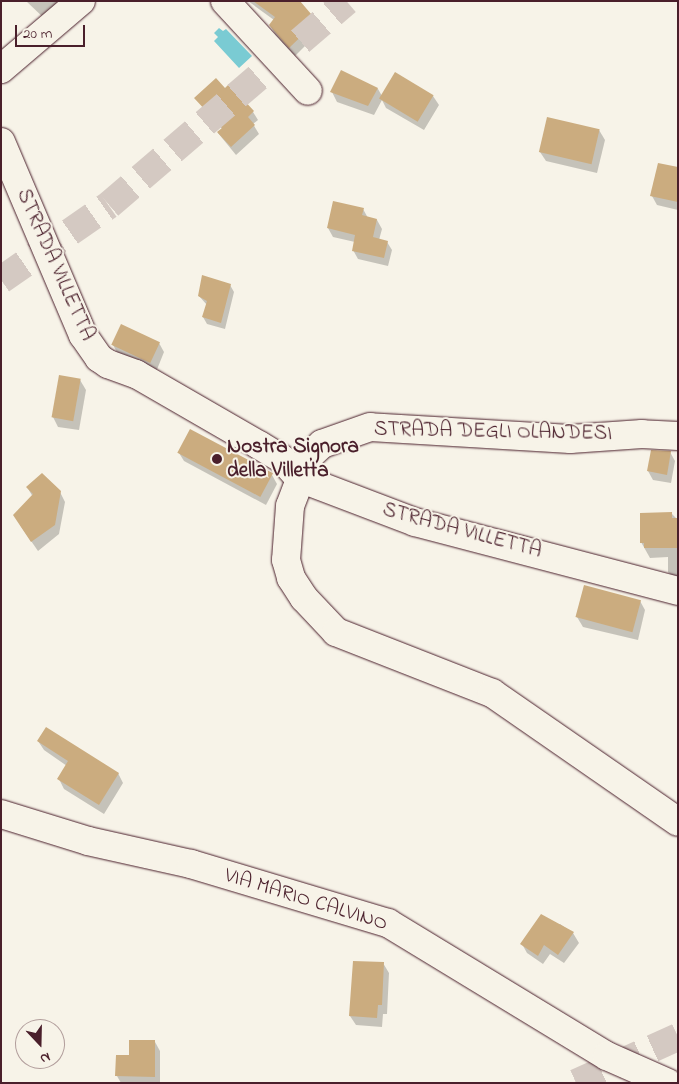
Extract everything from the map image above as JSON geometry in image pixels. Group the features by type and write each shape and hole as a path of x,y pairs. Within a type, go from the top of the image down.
{"street":[{"path":"1,69 62,21 81,1"},
{"path":"225,1 308,90"},
{"name":"STRADA VILLETTA","path":"1,142 83,335 99,358 136,374 259,445 282,459 299,478 414,522 678,591"},
{"name":"STRADA DEGLI OLANDESI","path":"299,478 309,456 322,444 370,427 570,438 642,434 678,436"},
{"path":"299,478 290,506 286,560 291,578 304,598 336,632 492,693 678,822"},
{"name":"VIA MARIO CALVINO","path":"1,814 88,841 191,864 388,923 607,1056 668,1083"}],"water":[{"path":"219,28 223,31 226,29 252,56 239,68 214,41 218,37 214,33"}],"building":[{"path":"253,1 300,1 317,21 289,48 269,25 275,17"},
{"path":"341,70 378,88 368,106 330,92"},
{"path":"395,72 434,95 418,122 379,99"},
{"path":"216,78 225,88 229,84 254,111 248,117 255,125 231,147 217,132 222,128 194,98"},
{"path":"547,117 600,129 592,164 539,152"},
{"path":"658,163 678,167 678,202 650,196"},
{"path":"333,201 364,208 362,215 377,219 373,237 388,241 384,258 352,251 355,235 327,228"},
{"path":"202,275 231,284 221,323 202,317 207,301 198,296"},
{"path":"121,324 160,342 150,363 111,345"},
{"path":"59,375 81,379 73,421 52,417"},
{"name":"Nostra Signora della Villetta","path":"190,429 273,473 260,497 177,453"},
{"path":"651,450 671,451 667,475 647,471"},
{"path":"42,473 61,491 55,525 31,542 13,515 33,494 26,487"},
{"path":"672,512 672,518 678,518 678,548 644,548 644,543 640,543 640,513"},
{"path":"584,585 641,600 632,632 575,617"},
{"path":"46,727 119,773 99,805 57,779 68,761 37,741"},
{"path":"541,914 574,932 558,955 544,945 538,956 520,944"},
{"path":"353,961 384,962 382,1005 378,1005 377,1018 349,1016"},
{"path":"129,1040 155,1040 155,1077 115,1076 116,1055 129,1055"}],"tunnel":[{"path":"1,280 109,205 347,1"},
{"path":"576,1083 678,1037"}],"place":[{"name":"Nostra Signora della Villetta","path":"217,459"}]}
